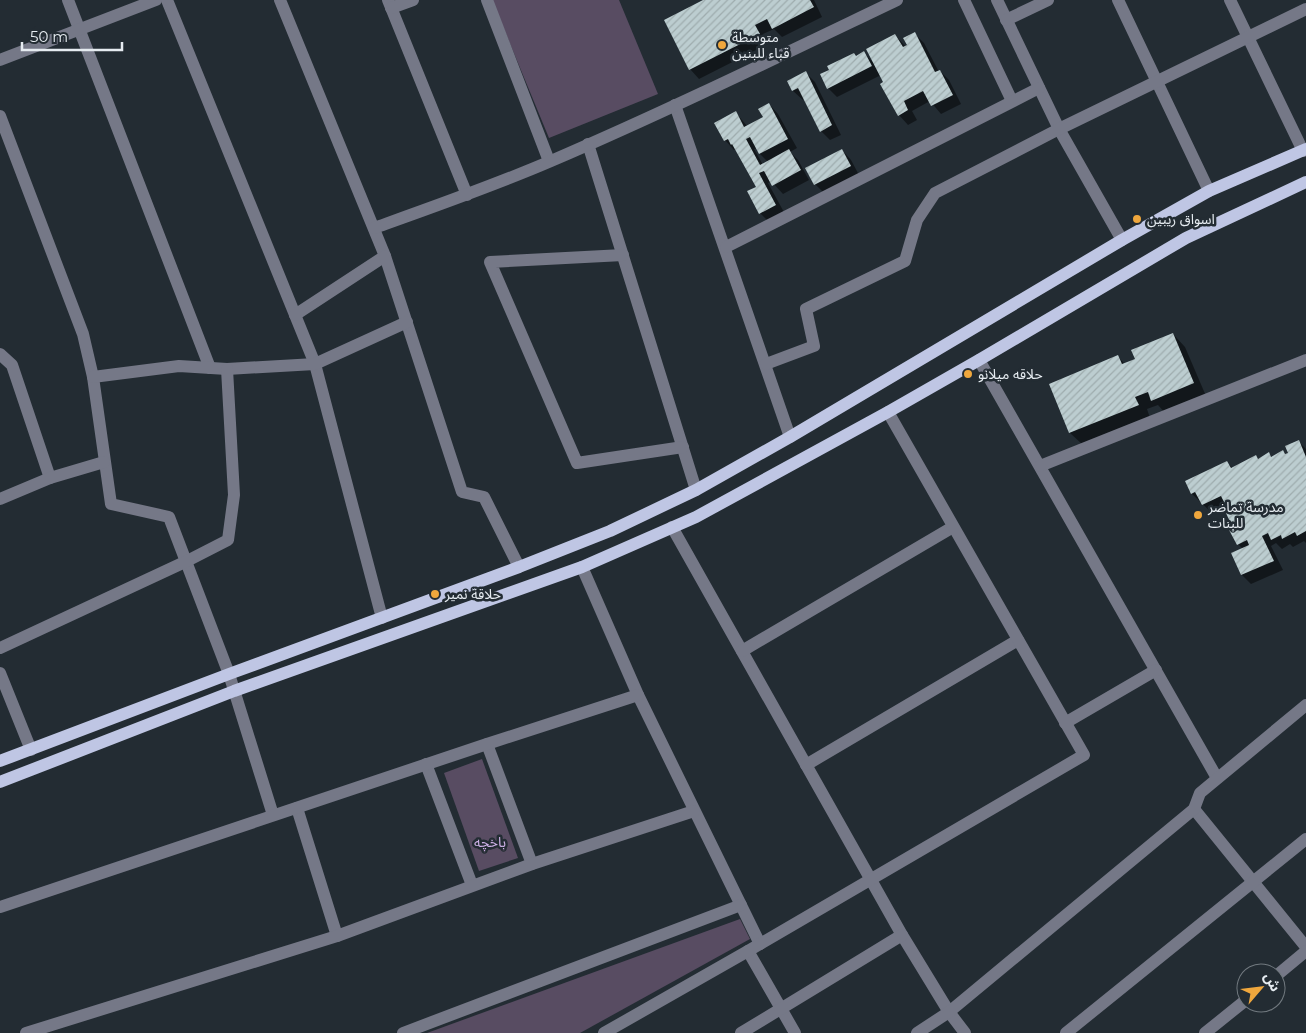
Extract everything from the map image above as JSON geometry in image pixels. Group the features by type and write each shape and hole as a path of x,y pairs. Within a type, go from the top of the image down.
{"main road":[{"path":"0,762 610,531 696,490 790,437 1122,240 1209,191 1304,150"},
{"path":"0,782 234,690 582,566 696,517 888,412 1186,238 1306,182"}],"street":[{"path":"68,0 210,368"},
{"path":"0,60 156,0"},
{"path":"168,0 315,364 382,618"},
{"path":"280,0 385,256 462,492 484,497 519,567"},
{"path":"413,0 389,4 467,194"},
{"path":"487,0 549,162"},
{"path":"374,228 549,162 675,105 896,0"},
{"path":"964,0 1012,101"},
{"path":"996,0 1059,129 1122,240"},
{"path":"1006,20 1048,0"},
{"path":"1118,0 1209,191"},
{"path":"1230,0 1304,150"},
{"path":"766,364 814,346 806,309 905,261 917,220 935,193 1059,129 1306,9"},
{"path":"726,247 1039,88"},
{"path":"675,105 726,247 790,437"},
{"path":"0,116 83,334 93,377 104,462 112,504 169,517 229,674 273,815"},
{"path":"588,144 696,490"},
{"path":"623,255 490,262 577,463 683,447"},
{"path":"295,316 385,256"},
{"path":"93,377 179,366 227,368 315,364 407,322"},
{"path":"0,354 12,365 50,478"},
{"path":"979,360 1217,778"},
{"path":"1040,466 1306,360"},
{"path":"0,648 228,540 234,495 227,368"},
{"path":"604,1033 1084,755 888,412"},
{"path":"0,499 50,478 104,462"},
{"path":"672,527 902,935 949,1012 965,1033"},
{"path":"742,651 953,527"},
{"path":"582,566 638,695 760,944"},
{"path":"806,765 1018,640"},
{"path":"1066,723 1156,670"},
{"path":"0,673 31,750"},
{"path":"0,907 638,695"},
{"path":"917,1033 949,1012 1194,809 1200,793 1306,705"},
{"path":"487,744 532,864"},
{"path":"426,764 472,885"},
{"path":"297,808 337,936"},
{"path":"1194,809 1306,947"},
{"path":"26,1033 337,936 472,885 694,811"},
{"path":"1066,1033 1306,839"},
{"path":"403,1033 741,905"},
{"path":"741,1033 902,935"},
{"path":"748,951 794,1033"},
{"path":"1286,968 1306,951"},
{"path":"1205,1033 1236,1008"}],"green space":[{"path":"492,0 619,0 658,94 549,138"},
{"name":"باخچە","path":"482,759 518,858 479,871 444,773"},
{"path":"740,919 750,939 580,1033 427,1033"}],"building":[{"path":"703,0 810,0 814,7 772,29 767,19 755,25 760,34 689,70 664,20"},
{"path":"915,32 935,72 940,70 953,95 931,106 923,91 904,101 908,110 898,116 880,84 883,82 866,49 895,34 903,47 907,45 903,38"},
{"path":"864,51 872,66 827,89 820,74 829,70 827,66 854,53 856,56"},
{"path":"806,71 832,125 820,132 798,88 792,91 787,81"},
{"path":"769,103 788,139 759,154 750,137 746,139 760,165 789,149 801,170 772,186 764,171 759,173 776,205 759,214 747,191 756,187 732,144 728,139 724,141 714,123 736,111 744,127 763,117 758,109"},
{"path":"842,149 851,166 814,185 805,168"},
{"path":"1173,333 1194,383 1151,401 1148,392 1135,397 1139,405 1069,433 1049,384 1118,355 1122,364 1135,359 1131,350"},
{"path":"1299,440 1306,457 1306,531 1297,536 1295,532 1282,539 1281,535 1271,540 1268,533 1262,536 1274,561 1241,575 1231,553 1249,545 1247,540 1237,545 1228,528 1232,526 1225,511 1228,510 1221,496 1202,505 1195,492 1191,494 1185,481 1227,461 1231,468 1256,455 1258,459 1269,452 1271,457 1283,450 1285,454 1288,453 1285,446"}],"place":[{"name":"متوسطة قباء للبنين","path":"722,45"},
{"name":"اسواق ريبين","path":"1137,219"},
{"name":"حلاقه ميلانو","path":"968,374"},
{"name":"مدرسة تماضر للبنات","path":"1198,515"},
{"name":"حلاقة نمير","path":"435,594"}]}
